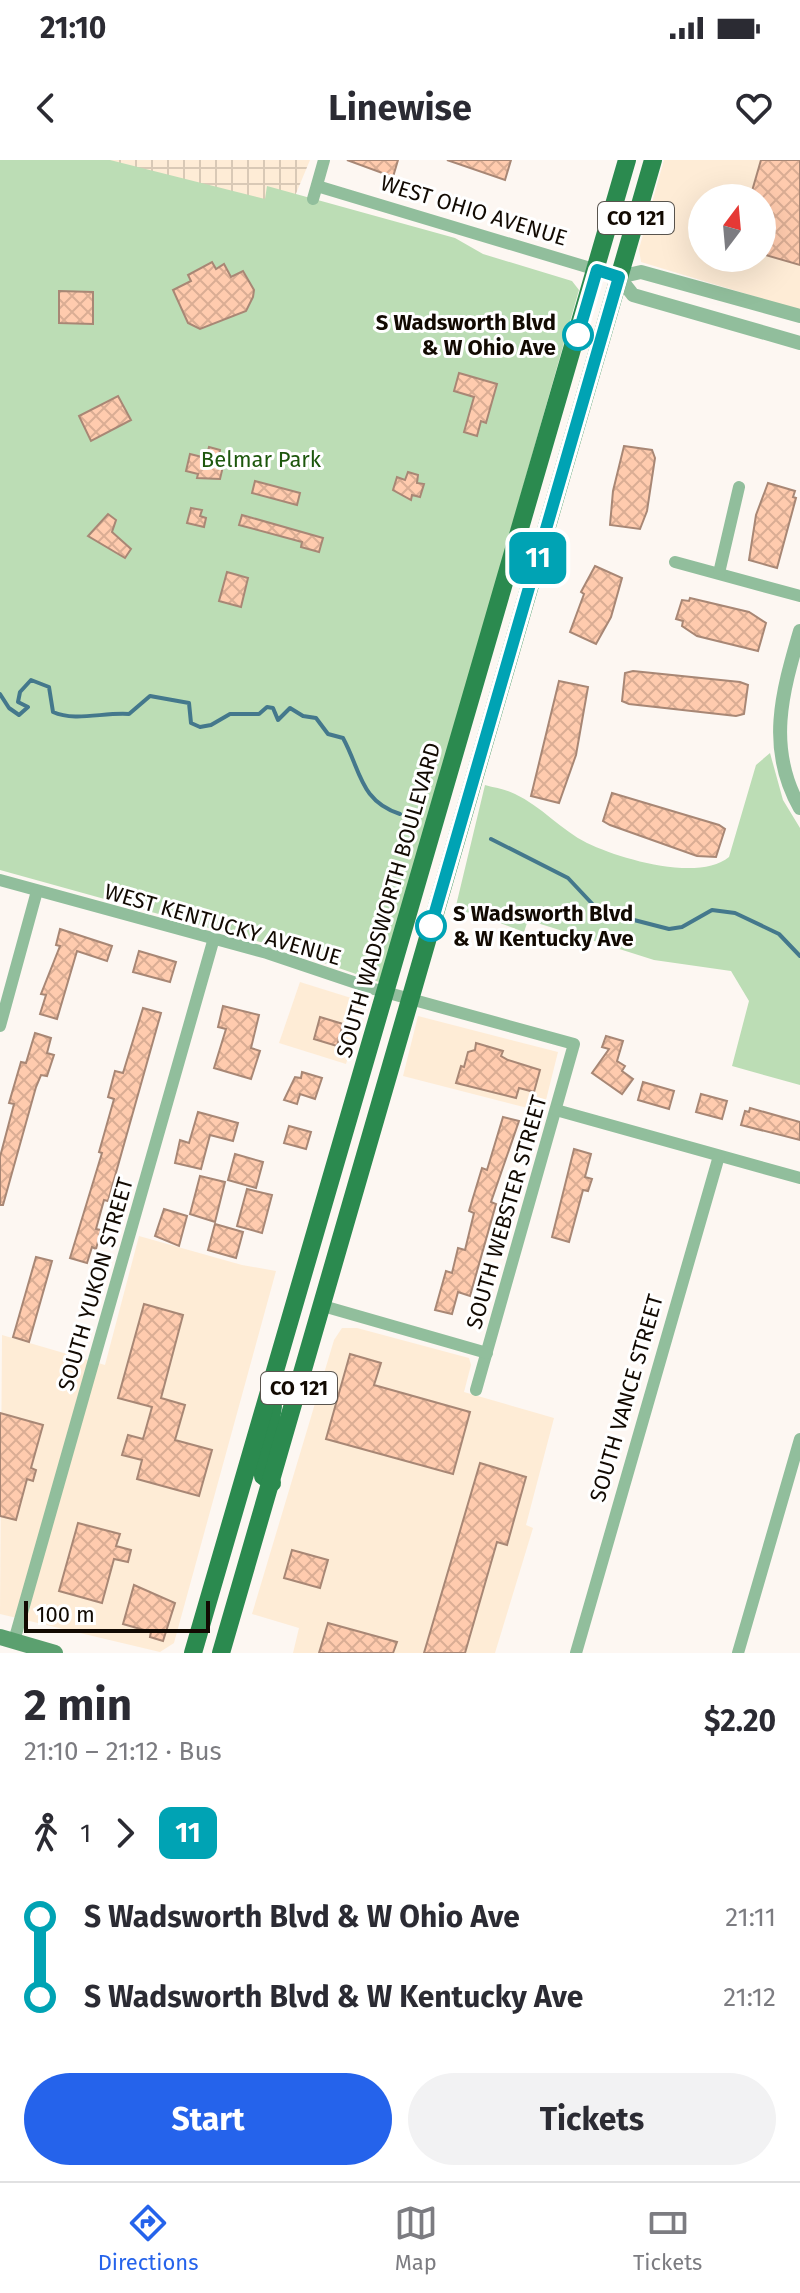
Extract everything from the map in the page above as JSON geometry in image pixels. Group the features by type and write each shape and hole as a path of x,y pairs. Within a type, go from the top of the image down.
{"main road":[{"name":"SOUTH WADSWORTH BOULEVARD","path":"193,1653 627,160"},
{"name":"CO 121","path":"221,1653 653,160"},
{"path":"272,1483 263,1476 263,1470 276,1364"},
{"path":"7,1639 55,1653"}],"street":[{"name":"WEST OHIO AVENUE","path":"324,160 315,192 619,277 641,272 800,316"},
{"name":"WEST OHIO AVENUE","path":"619,277 633,295 800,343"},
{"path":"719,573 739,487"},
{"path":"675,562 800,596"},
{"path":"799,807 785,773 778,732 781,701 800,631"},
{"name":"WEST KENTUCKY AVENUE","path":"0,880 214,938 387,993 574,1044"},
{"path":"0,1026 37,891"},
{"name":"SOUTH YUKON STREET","path":"7,1639 214,938"},
{"name":"SOUTH WEBSTER STREET","path":"476,1390 574,1044"},
{"path":"556,1110 800,1178"},
{"name":"SOUTH VANCE STREET","path":"576,1653 719,1156"},
{"path":"323,1306 487,1353"},
{"path":"738,1653 800,1439"}],"shaded area":[{"path":"88,160 310,160 290,208"},
{"path":"664,160 800,160 800,310 641,262 639,249"},
{"path":"300,982 364,1002 346,1064 279,1043"},
{"path":"418,1016 558,1052 543,1112 403,1076"},
{"path":"139,1236 242,1265 276,1271 174,1643 160,1652 0,1614 2,1335 105,1365"},
{"path":"342,1328 357,1328 469,1358 471,1365 464,1392 554,1418 526,1525 533,1528 495,1653 293,1653 299,1628 252,1614 334,1340"}],"green space":[{"name":"Belmar Park","path":"0,160 110,160 265,199 267,186 455,238 483,254 572,281 579,290 382,983 278,947 0,870"},
{"path":"770,753 783,800 800,828 800,1085 732,1066 749,1001 731,971 654,960 528,920 524,932 471,912 454,914 485,785 524,799 578,838 601,849 659,865 699,868 729,857 756,765"}],"building":[{"path":"347,160 398,160 393,177"},
{"path":"447,160 511,160 505,180"},
{"path":"761,160 800,160 800,265 776,258 776,184 754,184"},
{"path":"212,262 216,269 224,264 231,277 243,271 254,290 253,297 246,311 200,329 188,323 173,290 191,281 188,275"},
{"path":"59,291 93,292 93,324 59,323"},
{"path":"459,373 497,384 486,423 481,421 477,436 464,432 474,397 454,391"},
{"path":"118,396 131,420 91,441 79,416"},
{"path":"624,446 652,450 655,458 647,511 640,529 610,525 613,491"},
{"path":"209,447 220,450 218,461 224,462 220,479 197,478 198,474 186,471 190,454 206,458"},
{"path":"408,472 418,475 417,483 424,484 420,497 412,495 411,500 393,490 397,477 405,480"},
{"path":"255,481 300,493 297,505 252,493"},
{"path":"768,483 795,491 793,497 796,498 777,568 749,560 756,515"},
{"path":"191,508 202,510 200,516 206,518 204,527 187,523"},
{"path":"108,514 116,520 112,532 131,549 125,558 88,536"},
{"path":"242,515 323,538 319,552 301,547 302,542 239,525"},
{"path":"595,566 622,578 611,617 596,644 570,632 584,594 581,592"},
{"path":"227,572 248,578 241,607 219,601"},
{"path":"690,598 749,612 766,623 758,651 697,636 682,626 683,621 676,619 682,600 689,601"},
{"path":"633,671 748,685 744,714 736,716 629,704 622,701 625,673"},
{"path":"559,681 588,687 576,755 559,803 531,796"},
{"path":"612,793 719,825 725,829 716,857 697,856 603,821"},
{"path":"60,929 112,946 107,961 77,951 57,1019 40,1014 46,995 41,994 60,946 56,945"},
{"path":"139,951 176,962 170,982 133,972"},
{"path":"223,1006 259,1015 251,1048 260,1051 251,1079 214,1068 226,1029 218,1027"},
{"path":"143,1008 161,1013 108,1201 104,1200 96,1229 101,1230 96,1249 92,1247 87,1263 70,1258 102,1153 99,1152 114,1099 108,1097 115,1071 123,1073"},
{"path":"320,1017 343,1024 337,1046 314,1039"},
{"path":"35,1033 51,1038 47,1053 54,1055 47,1076 41,1075 36,1087 3,1205 0,1205 0,1157 14,1104 9,1103 21,1062 26,1063"},
{"path":"606,1036 623,1041 617,1061 625,1066 622,1071 633,1079 622,1094 592,1073 609,1049 602,1047"},
{"path":"476,1043 503,1051 501,1056 508,1060 540,1070 534,1092 519,1088 516,1098 456,1083 468,1052 475,1050"},
{"path":"302,1072 322,1078 315,1099 300,1094 297,1104 284,1100 295,1077 301,1078"},
{"path":"643,1082 674,1091 669,1109 638,1100"},
{"path":"701,1094 727,1101 722,1119 696,1112"},
{"path":"750,1108 800,1122 800,1140 741,1125 745,1111 749,1112"},
{"path":"198,1112 238,1123 233,1141 210,1135 201,1169 175,1163 180,1140 189,1143"},
{"path":"503,1117 519,1121 491,1202 496,1204 470,1296 458,1292 452,1314 435,1310 446,1271 452,1273 458,1248 465,1250 474,1213 469,1211 482,1168 487,1170"},
{"path":"289,1126 311,1132 306,1149 284,1143"},
{"path":"574,1149 591,1154 585,1177 592,1179 588,1191 583,1190 569,1242 552,1237"},
{"path":"235,1154 263,1162 256,1188 228,1180"},
{"path":"200,1176 225,1182 215,1222 190,1214"},
{"path":"247,1189 272,1195 262,1233 237,1226"},
{"path":"164,1209 187,1216 179,1246 155,1236"},
{"path":"215,1224 243,1232 236,1258 208,1250"},
{"path":"36,1257 52,1261 29,1342 13,1337"},
{"path":"144,1304 183,1315 161,1398 185,1405 175,1440 212,1450 199,1496 137,1479 142,1460 122,1455 128,1435 143,1439 152,1407 118,1398"},
{"path":"350,1354 381,1363 374,1385 470,1412 453,1474 326,1439"},
{"path":"0,1413 43,1425 31,1468 36,1470 33,1481 27,1479 16,1520 0,1516"},
{"path":"480,1463 526,1477 507,1545 497,1542 465,1653 424,1653"},
{"path":"78,1523 120,1534 116,1546 131,1550 128,1562 114,1559 102,1603 59,1591"},
{"path":"292,1550 328,1560 320,1588 284,1578"},
{"path":"134,1585 175,1603 163,1641 150,1637 151,1632 123,1624"},
{"path":"328,1623 397,1642 393,1653 319,1653"}],"waterway":[{"path":"0,694 9,708 19,715 28,707 18,702 20,692 31,680 49,687 53,712 80,716 129,714 150,696 189,703 191,723 200,727 211,725 230,714 259,714 267,707 273,708 278,720 290,708 303,716 316,718 328,734 343,738 369,793 400,814"},
{"path":"491,839 568,878 599,911 669,929 682,927 712,910 735,913 779,934 800,956"}],"bus line":[{"name":"11","path":"431,926 619,277 597,270 578,335"}],"place":[{"name":"S Wadsworth Blvd & W Ohio Ave","path":"578,335"},
{"name":"S Wadsworth Blvd & W Kentucky Ave","path":"431,926"}]}
